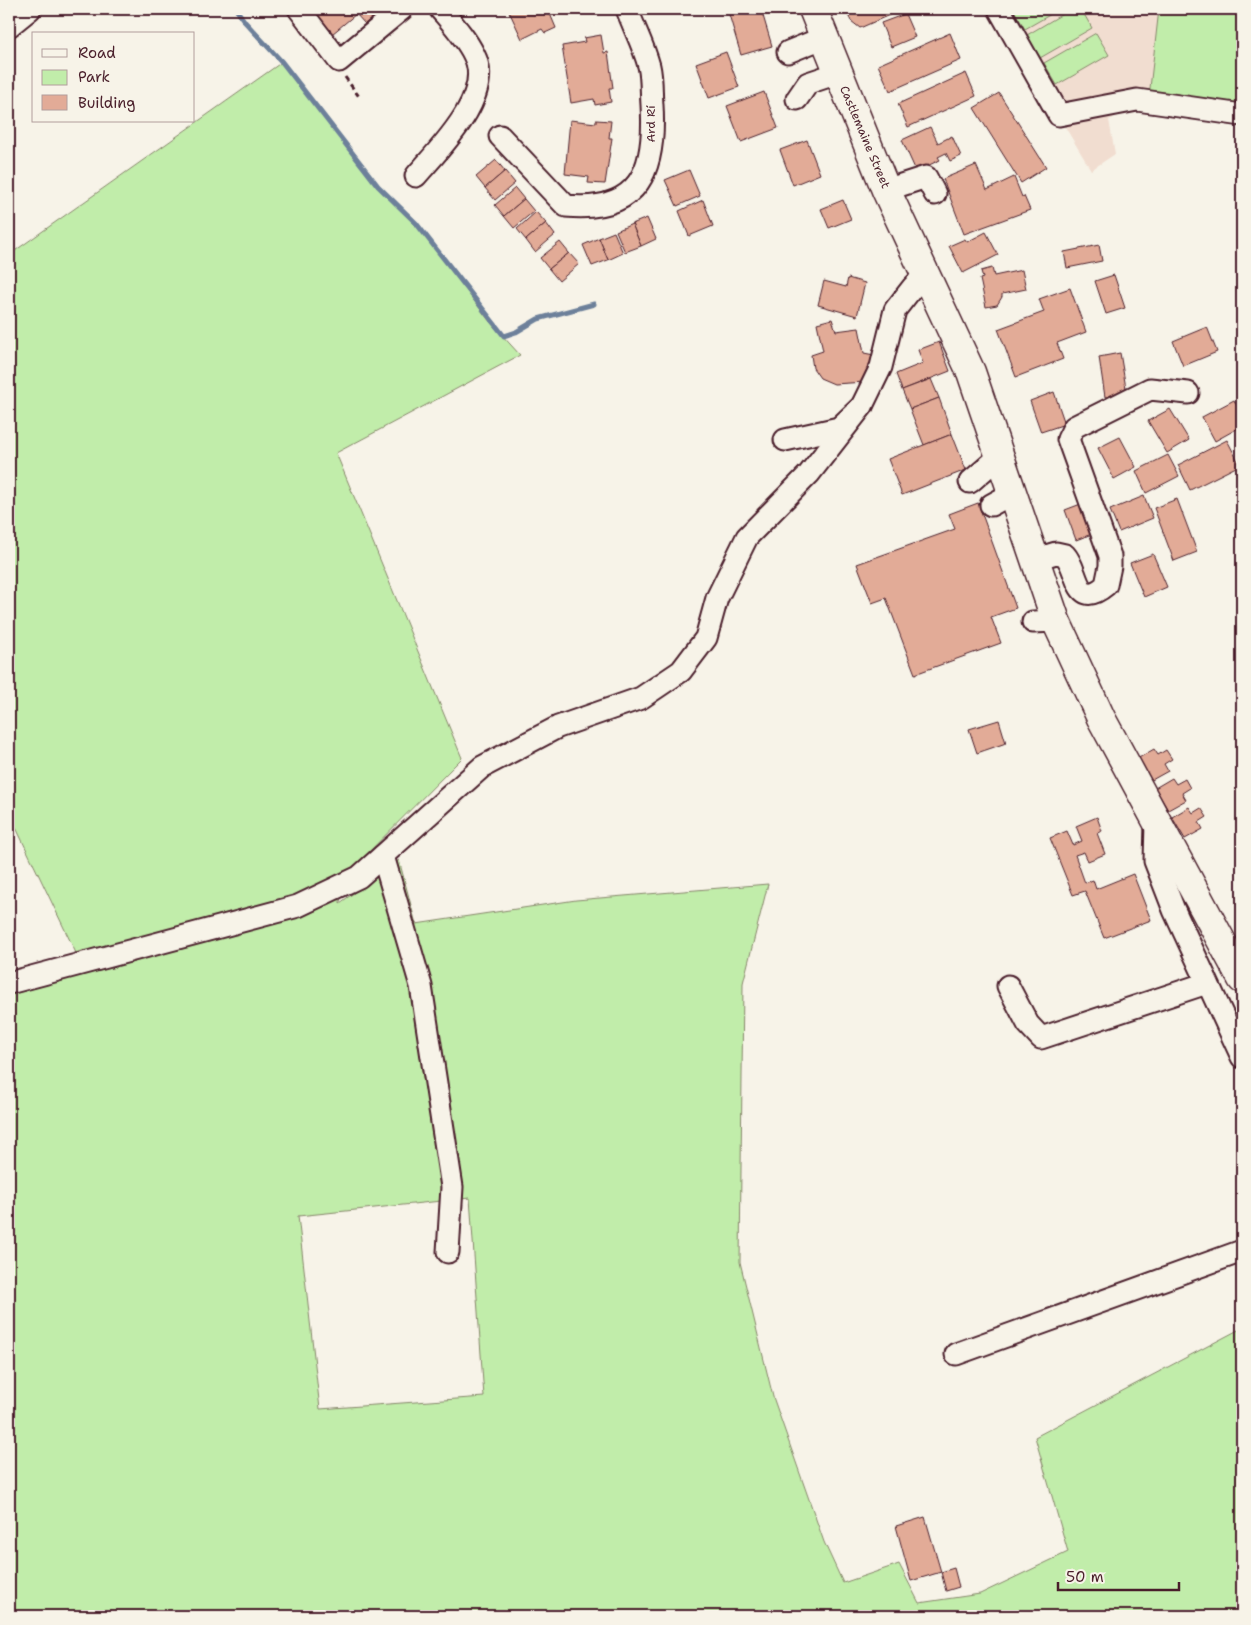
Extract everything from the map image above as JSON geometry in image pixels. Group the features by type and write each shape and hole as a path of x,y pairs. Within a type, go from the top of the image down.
{"main road":[{"name":"Castlemaine Street","path":"813,9 886,190 924,269 960,335 1000,456 1001,499 1036,559 1044,621 1101,718 1242,979"}],"street":[{"path":"9,26 30,9"},
{"path":"299,9 339,60 402,9"},
{"path":"416,176 460,125 474,98 478,79 476,56 458,29 440,9"},
{"name":"Ard Rí","path":"500,136 566,206 592,208 621,200 640,182 650,158 653,131 649,67 627,9"},
{"path":"999,9 1059,115 1137,100 1242,115"},
{"path":"330,48 358,26"},
{"path":"788,52 825,37"},
{"path":"798,99 808,83 838,73"},
{"path":"886,190 926,177 935,194"},
{"path":"9,982 298,906 360,877 482,767 558,728 642,698 681,672 706,638 717,598 747,537 810,474 862,406 882,367 895,310 924,269"},
{"path":"1036,559 1056,553 1065,555 1072,562 1078,587 1085,593 1092,593 1106,585 1110,556 1068,439 1074,427 1150,388 1188,393"},
{"path":"786,440 839,428 862,406"},
{"path":"970,482 1000,456"},
{"path":"1156,822 1155,861 1174,910 1242,1057"},
{"path":"383,856 421,986 452,1187 448,1252"},
{"path":"1008,986 1028,1024 1041,1038 1207,983"},
{"path":"956,1354 1242,1251"}],"path":[{"path":"352,71 344,77 360,98"}],"shaded area":[{"path":"994,9 1242,9 1136,106 1109,120 1115,154 1091,170"}],"green space":[{"path":"1013,9 1060,9 1025,29"},
{"path":"1071,9 1081,9 1092,28 1040,58 1027,35"},
{"path":"1159,9 1242,9 1242,108 1149,97"},
{"path":"1096,33 1109,55 1057,85 1044,63"},
{"path":"282,62 378,186 416,223 490,322 520,355 336,453 462,758 342,879 340,903 399,860 416,924 576,900 768,884 743,983 740,1262 773,1397 824,1542 843,1583 899,1564 919,1603 980,1594 1068,1552 1035,1437 1242,1328 1242,1616 9,1616 9,995 86,974 9,813 9,255","holes":["470,1198 484,1397 320,1409 298,1216"]}],"building":[{"path":"311,9 383,9 365,24 356,14 332,34"},
{"path":"508,9 548,9 556,28 545,33 542,29 522,39"},
{"path":"736,9 761,9 772,46 741,55 728,11"},
{"path":"845,9 903,9 860,28 851,21"},
{"path":"905,14 915,37 891,47 881,23"},
{"path":"950,33 961,60 890,91 878,65"},
{"path":"601,35 604,53 608,52 613,88 609,88 611,102 595,105 594,99 571,103 562,46 585,42 584,38"},
{"path":"726,52 739,87 709,98 696,63"},
{"path":"966,73 976,96 908,127 898,104"},
{"path":"764,92 778,128 741,142 727,106"},
{"path":"999,93 1046,167 1021,183 974,108"},
{"path":"570,120 596,123 596,120 611,121 609,138 612,138 605,184 588,183 589,177 565,174"},
{"path":"930,127 938,143 952,136 961,156 950,161 946,153 938,157 940,160 916,171 902,140"},
{"path":"807,140 820,174 793,185 780,150"},
{"path":"496,160 505,171 485,188 476,177"},
{"path":"976,165 987,190 1014,177 1022,197 1024,196 1030,210 964,234 943,179"},
{"path":"689,170 700,196 677,206 665,180"},
{"path":"505,171 515,183 495,200 485,188"},
{"path":"515,188 524,199 504,216 495,205"},
{"path":"524,199 534,211 514,228 504,216"},
{"path":"703,200 713,226 689,236 679,211"},
{"path":"843,200 851,219 829,228 821,209"},
{"path":"536,212 546,223 526,240 517,229"},
{"path":"647,218 656,239 641,246 632,224"},
{"path":"546,223 555,235 535,252 526,240"},
{"path":"632,224 641,246 625,252 616,231"},
{"path":"614,232 623,253 608,260 599,238"},
{"path":"986,232 998,255 963,273 949,246 965,239 967,242"},
{"path":"599,238 608,260 592,266 583,245"},
{"path":"560,242 569,253 549,269 540,258"},
{"path":"1099,245 1102,261 1067,268 1064,252"},
{"path":"569,253 579,264 559,281 549,269"},
{"path":"992,268 994,276 1022,270 1026,289 1002,294 997,305 986,307 980,279 983,278 981,271"},
{"path":"1114,275 1125,308 1106,314 1095,281"},
{"path":"848,278 865,283 857,316 818,305 824,281 846,287"},
{"path":"1070,288 1086,332 1057,343 1063,359 1016,377 998,329 1044,312 1039,299"},
{"path":"832,319 836,331 859,328 864,353 874,355 865,382 834,384 820,378 813,368 811,355 823,351 817,323"},
{"path":"1207,327 1217,352 1183,366 1173,341"},
{"path":"939,342 950,371 902,390 896,374 923,363 918,350"},
{"path":"1120,353 1127,394 1105,397 1099,357"},
{"path":"931,379 939,398 910,409 902,390"},
{"path":"1054,392 1065,424 1041,432 1030,401"},
{"path":"939,398 952,434 924,445 910,409"},
{"path":"1234,400 1242,415 1242,426 1215,441 1202,417"},
{"path":"1170,409 1189,440 1167,453 1148,421"},
{"path":"952,434 966,470 902,495 888,459"},
{"path":"1120,437 1136,467 1114,479 1098,448"},
{"path":"1227,440 1240,465 1190,490 1178,465"},
{"path":"1168,455 1179,476 1146,493 1136,471"},
{"path":"1144,496 1153,518 1119,532 1110,510"},
{"path":"1177,499 1197,552 1174,561 1154,508"},
{"path":"1086,502 1097,532 1076,540 1065,510"},
{"path":"978,503 1016,608 991,617 1001,643 915,674 886,598 872,603 857,564 955,529 949,514"},
{"path":"1153,554 1167,587 1144,597 1130,563"},
{"path":"999,720 1006,743 977,753 969,729"},
{"path":"1154,749 1158,755 1166,750 1172,759 1164,764 1168,771 1150,781 1137,759"},
{"path":"1172,778 1176,784 1185,779 1190,788 1182,793 1186,800 1168,810 1155,788"},
{"path":"1189,807 1193,813 1201,808 1207,817 1199,822 1203,829 1185,839 1172,817"},
{"path":"1097,817 1102,831 1097,833 1105,854 1088,861 1084,852 1075,855 1085,883 1093,880 1096,889 1133,874 1151,920 1104,938 1085,891 1073,895 1050,838 1067,831 1073,845 1082,841 1076,826"},
{"path":"925,1517 941,1572 911,1581 896,1526"},
{"path":"954,1568 959,1587 946,1591 941,1572"}],"waterway":[{"path":"236,9 245,22 282,62 378,186 416,223 504,336 516,332 538,319 594,304"}]}
